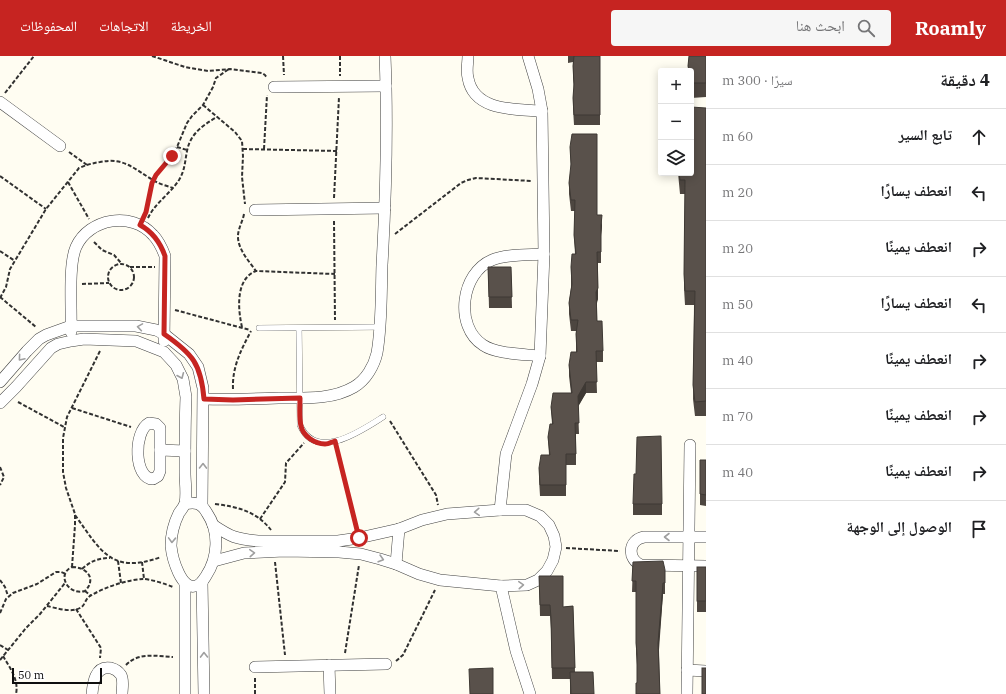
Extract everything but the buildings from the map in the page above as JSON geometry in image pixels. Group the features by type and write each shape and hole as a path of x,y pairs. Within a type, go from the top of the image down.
{"street":[{"path":"204,399 233,400 326,396 342,392 354,386 365,378 372,366 377,353 385,208 385,56"},
{"path":"468,56 468,78 472,88 479,98 489,104 499,107 542,112"},
{"path":"500,510 508,449 532,384 540,356 544,254 542,112 538,89 528,56"},
{"path":"273,88 386,86"},
{"path":"0,102 60,146"},
{"path":"249,208 385,208"},
{"path":"71,341 72,258 77,246 84,235 94,227 105,222 118,220 131,221 142,226 153,234 160,244 165,256 164,352"},
{"path":"540,356 493,350 483,346 475,339 469,328 465,315 465,301 470,282 482,265 493,259 544,254"},
{"path":"0,382 27,351 46,335 72,326 136,326 156,330 164,334 189,354 198,367 203,388 202,503 213,525 216,543 214,561 209,572 199,585 185,588"},
{"path":"3,400 51,348 58,344 71,341 84,339 136,341 164,352 176,365 183,379 186,397 185,504 175,522 172,540 172,554 185,588 185,694"},
{"path":"149,423 156,424 160,428 159,474 156,478 148,478 142,470 138,455 138,440 142,431 149,423"},
{"path":"687,694 690,444"},
{"path":"160,450 185,451"},
{"path":"185,504 196,502 202,503"},
{"path":"213,525 231,537 258,541 338,541 399,529 422,520 446,514 500,510 526,510 540,516 550,525 556,547 553,560 547,571 538,580 527,586 502,586 440,580 419,574 396,564 360,554 339,552 274,551 244,553 214,561"},
{"path":"396,564 399,529"},
{"path":"706,537 640,538 633,544 631,552 634,560 641,565 706,566"},
{"path":"202,582 204,694"},
{"path":"502,586 516,651 530,694"},
{"path":"255,667 386,664"},
{"path":"329,665 330,694"},
{"path":"92,694 94,680 99,671 109,668 116,670 121,674 122,694"},
{"path":"687,670 706,671"}],"lane":[{"path":"259,328 379,327"},
{"path":"299,328 300,425 309,438 325,444 353,434 383,417"}],"path":[{"path":"0,98 34,56"},
{"path":"152,56 185,67 208,71 230,69 264,74 267,76 273,88"},
{"path":"264,150 273,88 283,56"},
{"path":"335,327 334,208 340,87 340,56"},
{"path":"142,226 153,180 161,167 172,156 187,123 203,105 211,92 216,78 230,69"},
{"path":"203,105 235,132 242,141 242,177 249,208 239,230 239,245 256,271"},
{"path":"142,226 155,206 173,188 184,171 187,150 192,138 204,125 217,117"},
{"path":"60,146 86,165"},
{"path":"177,147 187,150"},
{"path":"243,149 337,150"},
{"path":"46,335 0,298 6,287 10,269 46,209 80,168 107,160 115,160 137,169 153,180 173,188"},
{"path":"0,176 46,209"},
{"path":"383,244 468,180 476,178 544,181"},
{"path":"68,182 94,227 92,236 98,247 114,255 122,264 130,267 165,268"},
{"path":"0,251 15,261"},
{"path":"122,264 118,264 110,269 108,273 109,282 112,287 118,290 129,288 132,283 134,278 130,267"},
{"path":"242,327 239,308 241,291 248,276 256,271 335,274"},
{"path":"72,284 109,282"},
{"path":"164,308 251,330 237,358 233,382 233,400"},
{"path":"105,340 67,417 64,427 62,449 63,472 66,488 75,514 92,541 111,558 127,564 152,560 169,553 172,540"},
{"path":"3,400 64,427"},
{"path":"72,408 142,431"},
{"path":"383,417 387,417 436,495 440,516"},
{"path":"260,519 285,482 286,463 309,438"},
{"path":"335,441 359,538"},
{"path":"0,467 4,477 0,485"},
{"path":"202,503 237,507 247,511 266,524 279,541"},
{"path":"75,514 72,567 64,577 65,583 69,588 75,591 85,591 91,596"},
{"path":"556,547 631,552"},
{"path":"274,551 286,666"},
{"path":"343,665 360,554"},
{"path":"82,568 90,561 100,558 111,558"},
{"path":"118,561 121,583"},
{"path":"142,562 144,579"},
{"path":"72,567 82,568 89,574 89,587 85,591"},
{"path":"0,613 8,596 13,593 37,584 56,572 66,574"},
{"path":"47,606 61,609 76,609 82,607 86,599 91,596 121,583 144,579 185,588"},
{"path":"0,580 5,587 8,596"},
{"path":"386,664 397,660 404,655 440,580"},
{"path":"0,660 65,583"},
{"path":"76,609 101,648 99,671"},
{"path":"0,645 8,650"},
{"path":"4,656 18,686 16,694"},
{"path":"121,674 126,664 137,657 184,657"},
{"path":"255,667 255,694"}],"route":[{"path":"172,156 161,167 152,183 146,212 140,225 153,234 160,244 165,256 164,334 179,344 189,354 198,367 204,399 233,400 300,398 300,425 303,431 309,438 317,442 325,444 335,441 359,538"}]}
